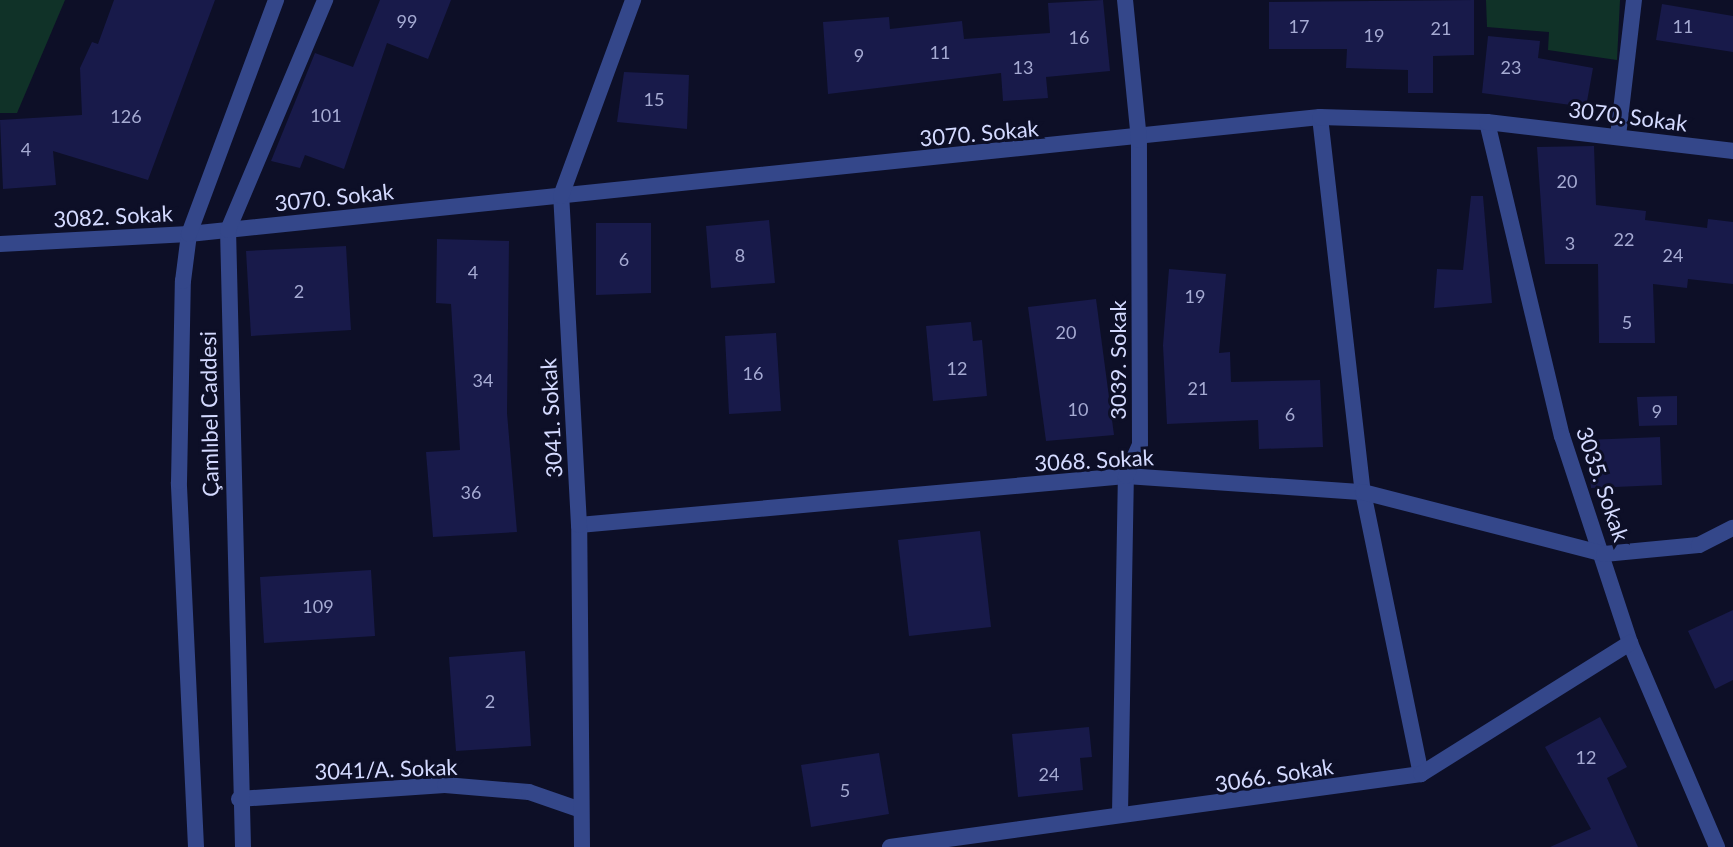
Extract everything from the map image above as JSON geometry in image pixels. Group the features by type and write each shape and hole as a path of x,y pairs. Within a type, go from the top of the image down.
{"street":[{"name":"Çamlıbel Caddesi","path":"196,847 179,482 189,234 276,0"},
{"name":"Çamlıbel Caddesi","path":"243,847 239,799 228,230 325,0"},
{"name":"3041. Sokak","path":"582,847 579,525 561,196 633,0"},
{"name":"3039. Sokak","path":"1120,814 1126,476 1140,445 1139,140 1125,0"},
{"path":"1618,136 1634,0"},
{"name":"3070. Sokak","path":"228,230 1139,140 1320,117 1487,122 1733,151"},
{"path":"1320,117 1363,492 1421,774"},
{"name":"3035. Sokak","path":"1487,122 1562,436 1604,554 1630,643 1717,847"},
{"name":"3082. Sokak","path":"0,244 228,230"},
{"name":"3068. Sokak","path":"579,525 1126,476 1363,492 1604,554 1699,545 1733,528"},
{"name":"3066. Sokak","path":"890,847 1120,814 1202,809 1421,774 1630,643"},
{"name":"3041/A. Sokak","path":"239,799 445,785 529,792 581,810"}],"green space":[{"path":"0,0 65,0 17,113 0,113"},
{"path":"1486,0 1620,0 1617,60 1548,50 1549,32 1487,27"}],"building":[{"path":"114,0 215,0 148,180 53,151 56,185 3,189 0,120 82,115 80,68 92,42 98,44"},
{"path":"380,0 451,0 428,59 387,43 344,169 305,155 300,168 271,161 315,53 353,67"},
{"path":"1103,0 1110,71 1046,77 1048,98 1003,101 1001,73 828,94 823,22 889,17 890,29 962,21 964,39 1050,33 1048,3"},
{"path":"1474,0 1474,55 1433,56 1433,93 1408,93 1408,70 1346,68 1347,49 1269,49 1269,2"},
{"path":"1662,4 1733,16 1733,52 1656,40"},
{"path":"1488,36 1540,41 1538,58 1593,68 1586,107 1482,93"},
{"path":"624,72 689,75 687,129 617,122"},
{"path":"1594,146 1596,205 1646,211 1645,220 1707,228 1708,219 1733,222 1733,284 1688,279 1687,288 1653,284 1655,343 1599,343 1598,264 1545,264 1537,147"},
{"path":"1471,196 1483,196 1492,303 1434,308 1437,269 1463,270"},
{"path":"769,220 775,283 711,288 706,226"},
{"path":"596,223 651,223 651,293 596,295"},
{"path":"437,239 509,241 507,413 517,532 433,537 426,452 460,450 451,304 436,303"},
{"path":"346,246 351,330 251,336 246,251"},
{"path":"1169,269 1226,274 1219,353 1230,352 1231,382 1320,380 1323,447 1259,449 1258,420 1167,424 1163,345"},
{"path":"1096,299 1114,435 1046,441 1028,307"},
{"path":"971,322 973,341 982,340 987,396 933,401 926,326"},
{"path":"776,333 781,411 729,414 725,336"},
{"path":"1677,396 1677,425 1639,426 1637,397"},
{"path":"1660,437 1662,485 1591,488 1586,440"},
{"path":"980,531 991,627 909,636 898,540"},
{"path":"371,570 375,636 264,643 260,577"},
{"path":"1733,610 1733,680 1715,689 1688,631"},
{"path":"525,651 531,746 456,751 449,657"},
{"path":"1600,717 1627,767 1607,778 1638,847 1550,847 1591,829 1545,747"},
{"path":"1089,727 1092,757 1080,758 1083,790 1018,797 1012,734"},
{"path":"879,753 889,814 811,827 801,765"}]}
